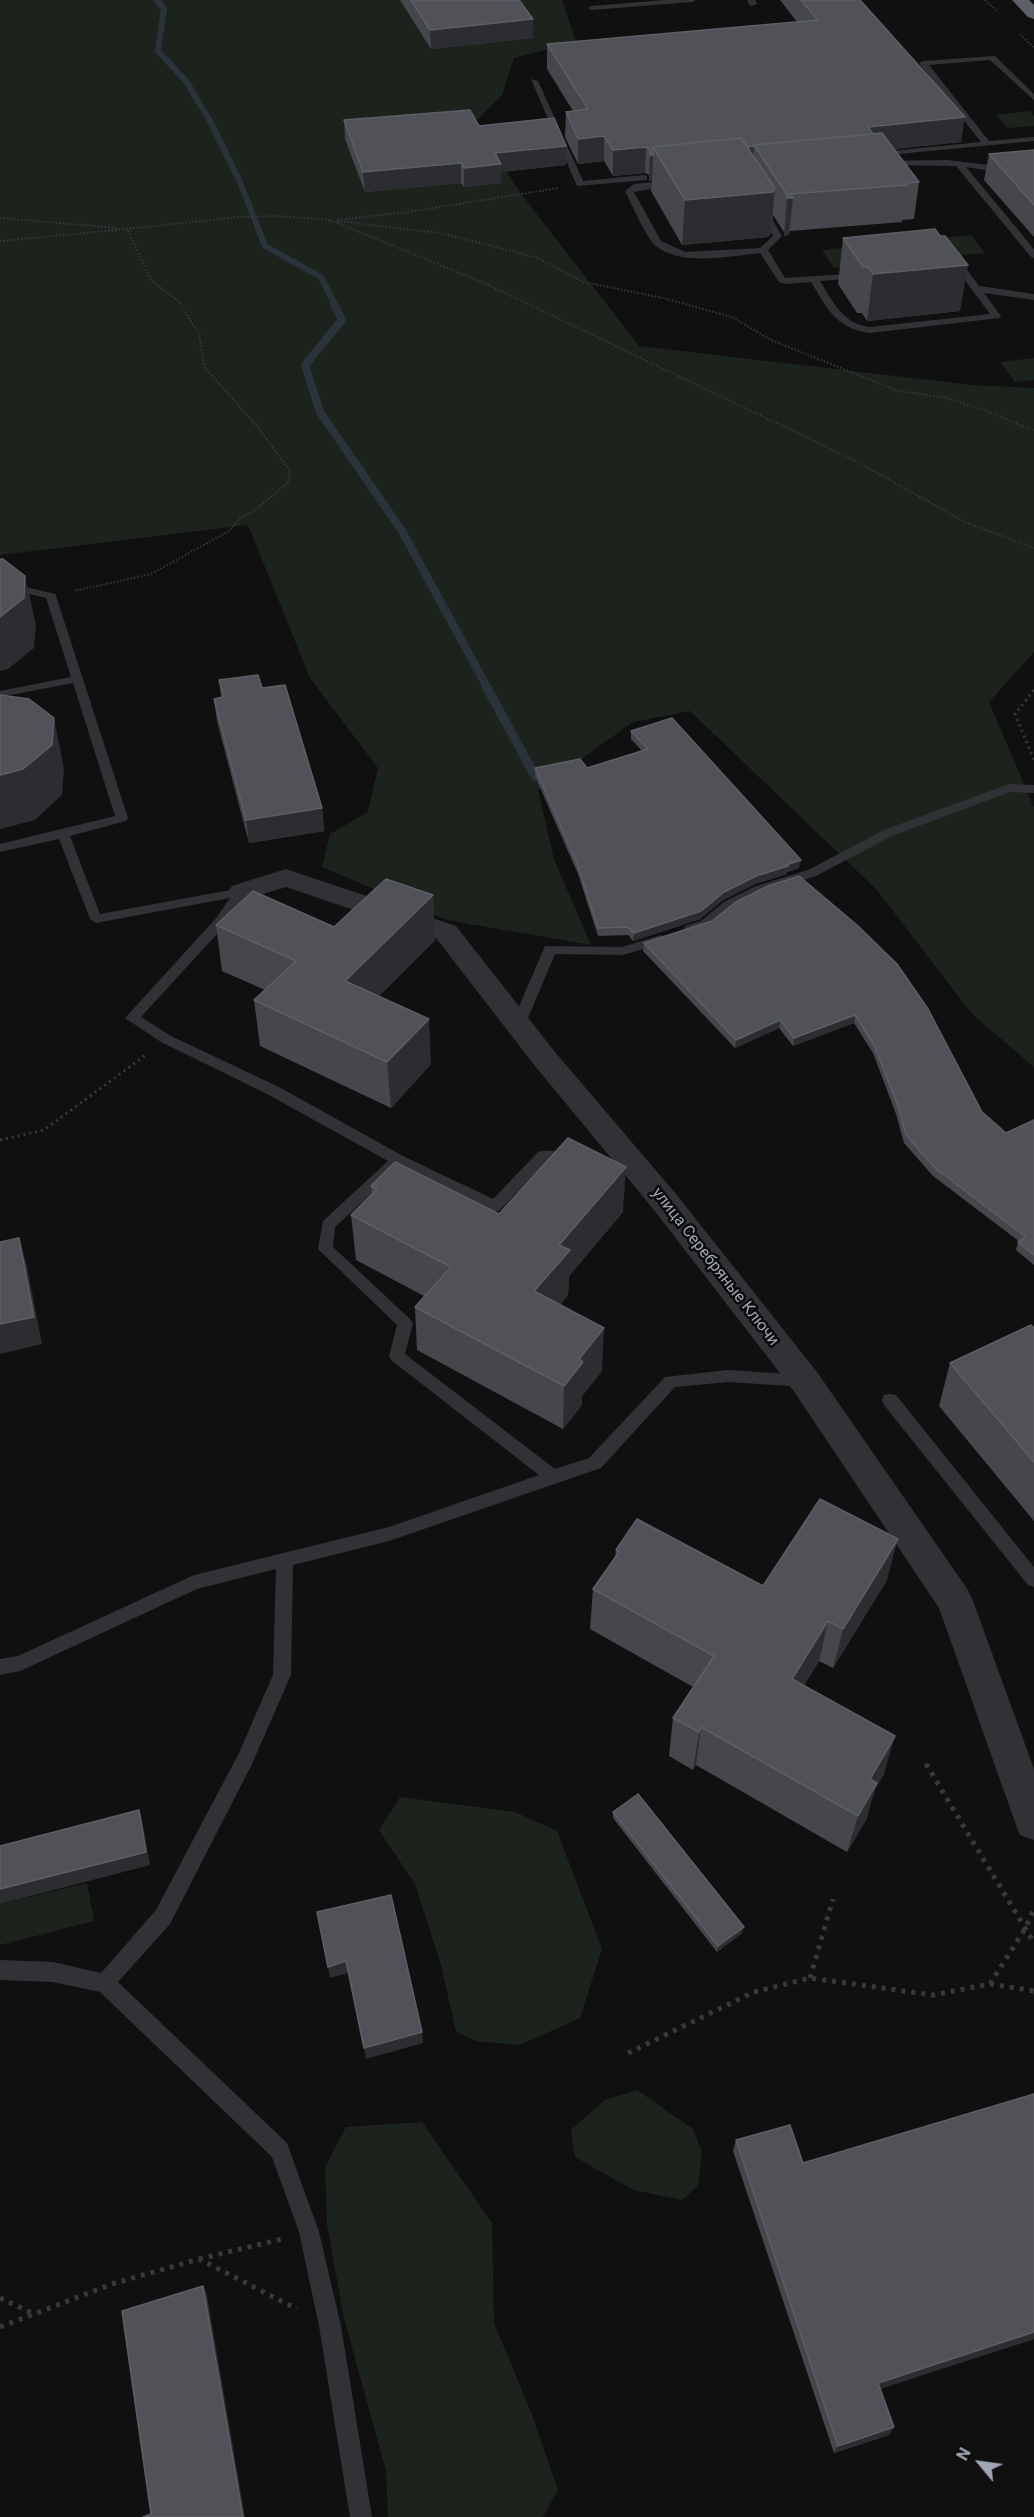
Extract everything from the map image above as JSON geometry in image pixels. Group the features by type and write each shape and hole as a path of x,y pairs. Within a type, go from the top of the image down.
{"highway":[{"path":"1020,0 1034,14"}],"street":[{"name":"улица Серебряные Ключи","path":"242,892 286,878 446,932 626,1168 804,1381 955,1600 1034,1822"}],"lane":[{"path":"592,8 692,0"},
{"path":"987,144 923,63 992,58 1034,98"},
{"path":"534,81 580,184 679,178 629,188 628,191 658,243 690,256 763,250 778,236 753,196"},
{"path":"884,154 1034,139"},
{"path":"871,165 917,161 1006,170 1034,168"},
{"path":"959,164 1034,255"},
{"path":"763,250 782,280 790,282 870,274"},
{"path":"814,279 843,322 864,330 996,315 959,265 937,267"},
{"path":"978,289 1034,297"},
{"path":"0,584 51,596 122,818 0,848"},
{"path":"0,694 77,680"},
{"path":"518,1025 550,949 624,951 706,924 729,905 761,889 812,873 888,833 1009,788 1034,789"},
{"path":"63,834 96,919 242,892"},
{"path":"242,892 222,920 132,1018 166,1039 274,1091 398,1160 495,1206 543,1156 579,1161"},
{"path":"398,1160 328,1225 325,1249 405,1323 397,1356 553,1477"},
{"path":"0,1667 20,1663 194,1582 389,1534 596,1463 671,1381 728,1376 804,1381"},
{"path":"890,1400 1034,1580"},
{"path":"105,1983 163,1917 245,1760 282,1675 285,1560"},
{"path":"0,1970 53,1972 105,1983 280,2150 309,2232 330,2326 361,2517"}],"path":[{"path":"330,220 408,212 580,184"},
{"path":"0,241 239,217 277,216 440,233 537,258 583,282 663,298 732,317 771,340 898,391 943,397 987,411 1034,431"},
{"path":"0,218 60,221 127,229"},
{"path":"330,220 484,283 854,460 965,522 1034,548"},
{"path":"51,596 151,574 229,531 241,517 254,512 288,483 290,471 284,462 257,426 205,368 199,334 179,302 151,280 127,229"},
{"path":"1034,690 1015,714 1034,760"},
{"path":"0,1140 44,1130 89,1099 166,1039"},
{"path":"926,1764 1034,1943"},
{"path":"810,1978 833,1899"},
{"path":"990,1984 1025,1929 1034,1909"},
{"path":"628,2054 754,1992 810,1978 933,1995 990,1984 1034,1991"},
{"path":"0,2327 112,2284 199,2259 309,2232"},
{"path":"199,2259 330,2326"},
{"path":"0,2298 36,2315"}],"shaded area":[{"path":"0,0 562,0 576,42 514,58 502,95 474,123 522,195 639,346 972,385 1034,388 1034,652 989,702 1034,808 1034,1067 971,1013 877,890 690,711 633,722 538,790 554,859 591,945 447,920 322,867 330,834 368,812 378,768 310,678 248,525 0,555"},
{"path":"1030,111 1034,116 1034,126 1008,128 996,115"},
{"path":"971,235 985,253 834,268 822,250"},
{"path":"1034,358 1034,380 1015,382 1000,362"},
{"path":"400,1797 515,1812 557,1831 602,1949 580,2018 520,2045 475,2041 456,2031 441,1965 415,1884 379,1830"},
{"path":"87,1883 94,1921 0,1945 0,1904"},
{"path":"637,2090 693,2129 702,2152 698,2186 682,2200 633,2190 575,2157 571,2130 605,2100"},
{"path":"422,2122 492,2223 494,2323 531,2412 558,2490 543,2517 388,2517 386,2471 344,2318 327,2224 325,2167 346,2127"}],"building":[{"path":"411,0 519,0 533,19 430,30"},
{"path":"801,0 860,0 965,117 868,127 873,134 748,147 741,138 653,147 653,155 650,155 650,149 646,147 613,150 604,136 578,139 566,112 588,109 547,44 818,20"},
{"path":"470,110 479,126 554,118 566,146 495,153 501,164 464,168 461,163 363,172 344,120"},
{"path":"882,133 919,182 906,183 907,185 790,194 793,198 787,198 754,145"},
{"path":"741,138 775,188 773,192 685,200 653,147"},
{"path":"1034,150 1034,205 989,154"},
{"path":"935,229 940,236 945,236 968,265 873,274 868,267 863,267 843,238"},
{"path":"0,559 25,576 24,598 0,617"},
{"path":"258,675 262,688 285,685 322,808 246,820 214,699 224,697 219,680"},
{"path":"0,695 29,699 54,718 52,745 23,769 0,775"},
{"path":"672,718 801,860 756,876 724,892 701,911 634,933 628,927 598,928 578,866 535,768 580,759 587,768 648,749 631,731"},
{"path":"799,876 858,926 897,964 928,1009 982,1112 1006,1133 1034,1120 1034,1255 1018,1242 1026,1237 935,1168 906,1135 898,1106 874,1045 855,1015 794,1038 780,1020 736,1040 644,943 712,921 736,902 768,886"},
{"path":"386,879 433,895 345,981 429,1019 387,1062 254,1000 296,961 216,925 253,891 334,927"},
{"path":"568,1138 626,1167 559,1245 570,1250 534,1291 604,1328 579,1359 583,1362 564,1386 415,1307 451,1267 351,1215 377,1189 371,1186 395,1162 499,1214"},
{"path":"19,1238 34,1317 0,1324 0,1242"},
{"path":"1031,1325 1034,1328 1034,1462 950,1363"},
{"path":"820,1499 898,1539 843,1629 828,1621 792,1679 895,1736 870,1779 877,1783 858,1816 701,1727 699,1732 673,1718 714,1656 593,1589 619,1552 616,1550 637,1519 763,1586"},
{"path":"638,1794 744,1927 718,1946 613,1812"},
{"path":"139,1810 146,1852 0,1889 0,1846"},
{"path":"391,1895 422,2032 364,2048 346,1961 328,1967 317,1912"},
{"path":"1034,2094 1034,2332 878,2383 894,2427 838,2446 736,2140 790,2125 803,2163"},
{"path":"203,2286 243,2517 143,2517 151,2514 122,2311"}],"waterway":[{"path":"157,0 164,9 158,51 186,81 210,121 240,182 265,246 321,277 335,305"},
{"path":"334,304 342,320 305,365 320,412 402,531 487,687"},
{"path":"486,686 535,776"}]}
